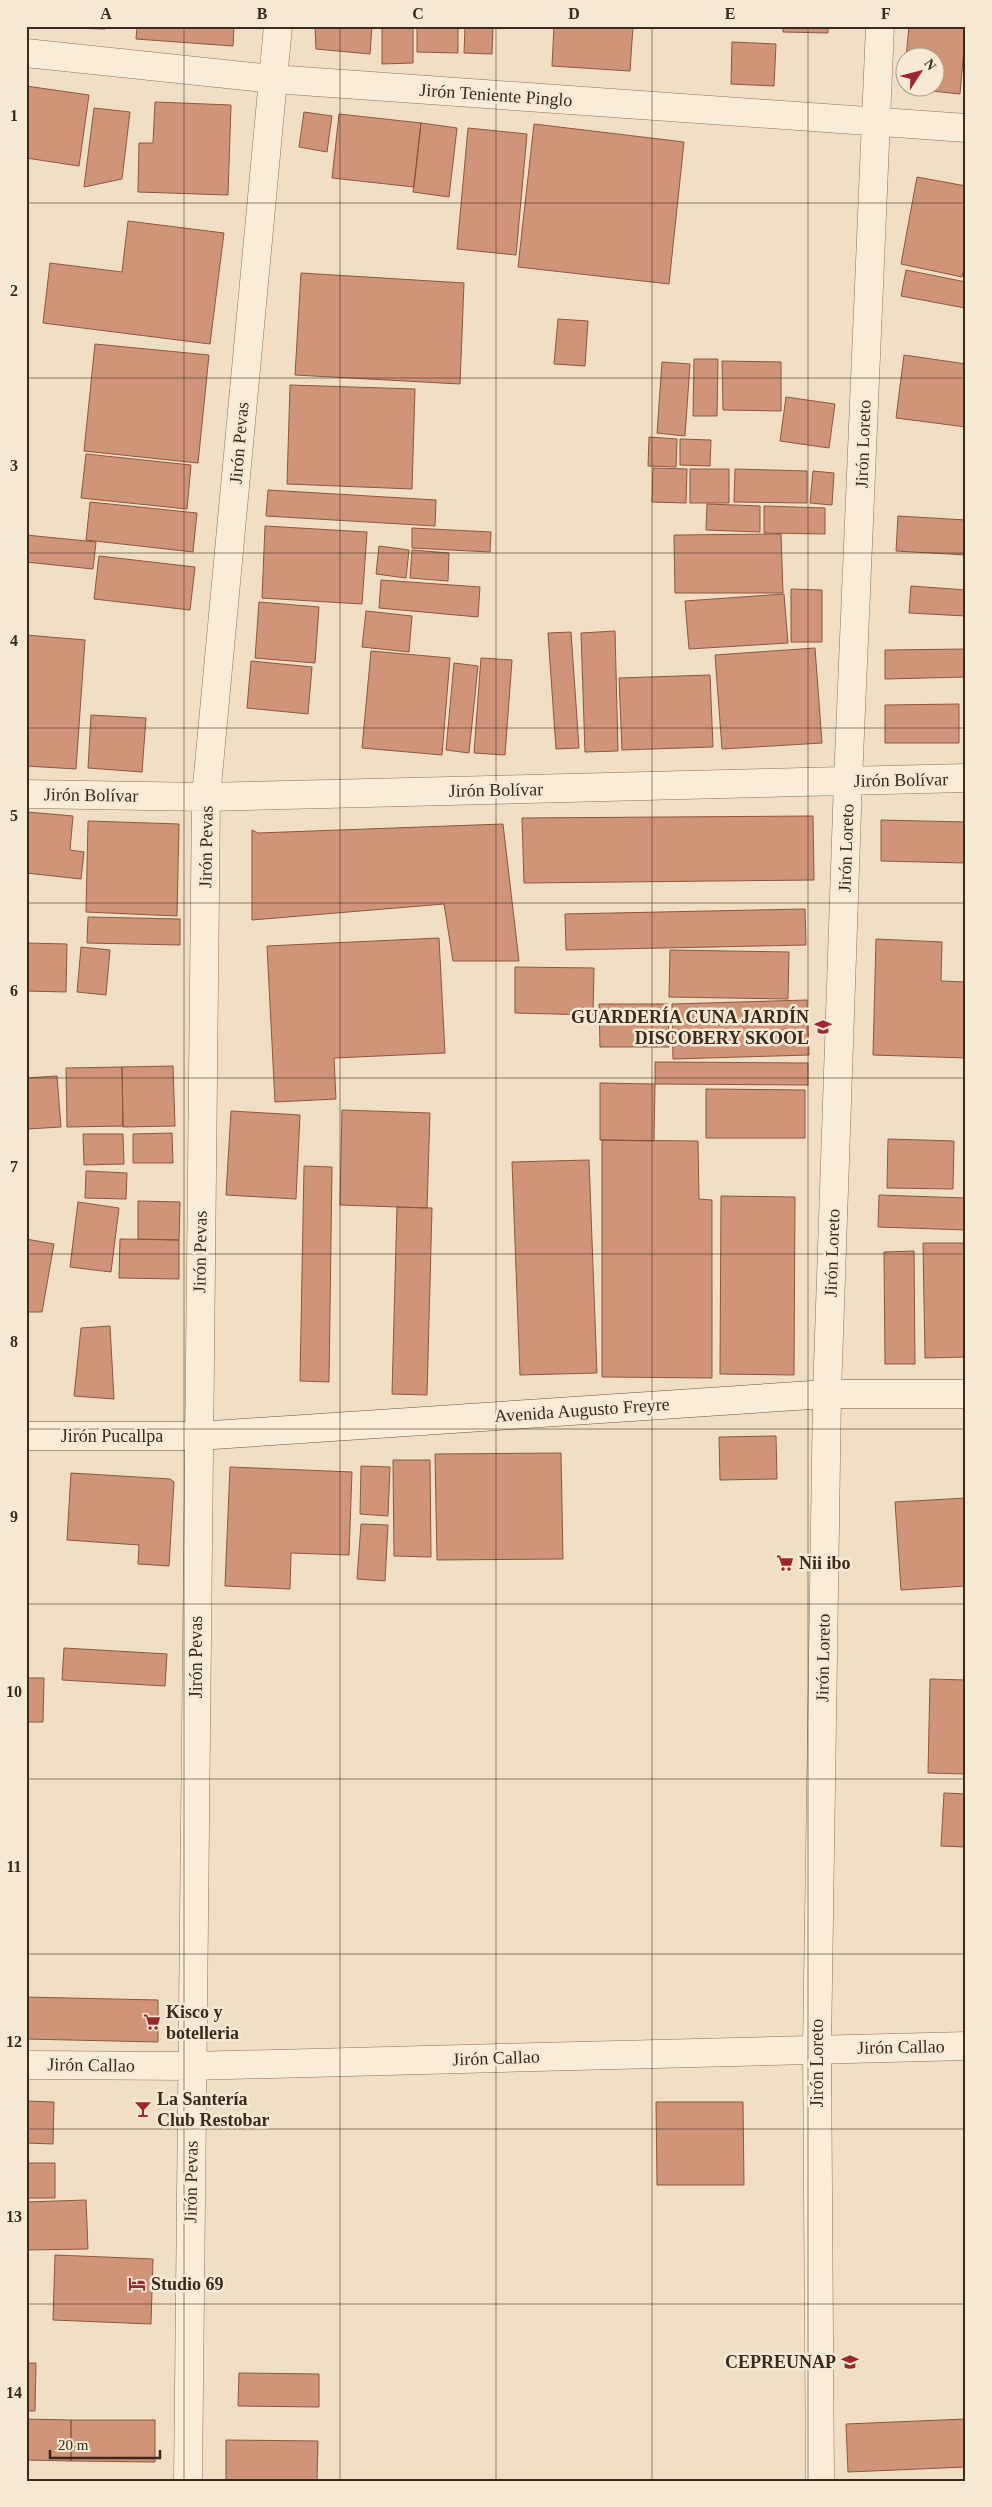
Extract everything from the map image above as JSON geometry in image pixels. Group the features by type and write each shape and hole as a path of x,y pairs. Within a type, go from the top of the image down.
{"street":[{"name":"Jirón Pevas","path":"188,2481 206,797 278,26"},
{"name":"Jirón Loreto","path":"820,2481 817,2048 826,1394 848,781 880,26"},
{"name":"Jirón Teniente Pinglo","path":"26,53 273,79 966,128"},
{"name":"Jirón Bolívar","path":"26,794 206,797 966,778"},
{"name":"Avenida Augusto Freyre","path":"198,1436 826,1394 966,1394"},
{"name":"Jirón Pucallpa","path":"26,1436 198,1436"},
{"name":"Jirón Callao","path":"26,2065 192,2066 817,2048 966,2046"}],"building":[{"path":"70,26 105,26 105,29 70,28"},
{"path":"137,26 234,26 233,46 136,39"},
{"path":"315,26 372,26 370,54 316,49"},
{"path":"382,26 413,26 413,63 382,64"},
{"path":"417,26 458,26 458,53 417,52"},
{"path":"465,26 493,26 492,54 464,53"},
{"path":"554,26 633,26 630,71 552,66"},
{"path":"783,26 828,26 828,33 783,32"},
{"path":"909,26 966,26 960,94 944,92 944,48 907,48"},
{"path":"732,42 776,44 774,86 731,84"},
{"path":"26,86 89,95 79,166 26,158"},
{"path":"155,102 231,105 228,195 138,192 139,143 153,143"},
{"path":"94,108 130,112 122,179 84,187"},
{"path":"304,112 332,116 327,152 299,147"},
{"path":"339,114 421,123 414,187 332,178"},
{"path":"421,123 457,128 449,197 413,192"},
{"path":"534,124 684,142 669,284 518,267"},
{"path":"468,128 527,134 516,255 457,249"},
{"path":"917,177 966,186 966,260 962,277 901,264"},
{"path":"128,221 224,233 210,344 43,323 50,263 122,272"},
{"path":"906,270 966,282 965,308 901,296"},
{"path":"301,273 464,283 460,384 295,375"},
{"path":"558,319 588,321 585,366 554,364"},
{"path":"95,344 209,355 198,463 84,451"},
{"path":"904,355 966,364 966,427 896,418"},
{"path":"694,359 718,359 717,416 693,416"},
{"path":"722,361 781,362 781,411 723,410"},
{"path":"662,362 690,364 685,436 657,433"},
{"path":"290,385 415,389 412,489 287,484"},
{"path":"786,397 835,404 829,448 780,441"},
{"path":"649,437 677,439 676,467 648,466"},
{"path":"680,439 711,440 710,466 680,465"},
{"path":"86,454 191,465 187,509 81,498"},
{"path":"653,468 687,469 686,503 652,502"},
{"path":"690,469 729,469 729,503 690,503"},
{"path":"735,469 807,471 807,503 734,502"},
{"path":"813,471 834,473 832,505 810,503"},
{"path":"268,490 436,500 435,526 266,516"},
{"path":"90,502 197,513 193,552 86,540"},
{"path":"707,504 760,506 760,532 706,530"},
{"path":"764,506 825,508 825,534 764,533"},
{"path":"898,516 966,520 966,555 896,551"},
{"path":"265,526 367,532 362,604 262,598"},
{"path":"412,528 491,532 490,552 412,548"},
{"path":"781,534 783,593 675,593 674,535"},
{"path":"26,535 96,542 93,569 26,562"},
{"path":"379,546 409,550 406,578 376,574"},
{"path":"412,550 449,553 448,581 410,578"},
{"path":"99,556 195,567 190,610 94,599"},
{"path":"381,580 480,587 478,617 379,608"},
{"path":"911,586 966,590 966,616 909,613"},
{"path":"791,589 822,590 822,642 791,642"},
{"path":"784,594 788,643 689,649 685,601"},
{"path":"259,602 319,607 315,663 255,658"},
{"path":"366,611 412,616 409,652 362,647"},
{"path":"615,631 618,751 585,752 581,633"},
{"path":"571,632 579,748 556,749 548,633"},
{"path":"26,635 85,640 76,769 26,766"},
{"path":"815,648 822,743 722,749 715,655"},
{"path":"966,649 966,677 885,679 885,650"},
{"path":"371,651 450,658 442,755 362,748"},
{"path":"481,658 512,660 505,755 474,753"},
{"path":"251,661 312,667 308,714 247,708"},
{"path":"454,663 478,666 469,753 446,750"},
{"path":"710,675 713,747 622,750 619,678"},
{"path":"959,704 959,743 885,743 885,705"},
{"path":"91,715 146,718 142,772 88,768"},
{"path":"27,812 73,816 70,850 84,852 81,879 26,873"},
{"path":"813,816 814,880 524,883 522,818"},
{"path":"881,820 966,822 966,863 881,861"},
{"path":"88,821 179,824 177,916 86,912"},
{"path":"503,824 519,961 453,961 444,904 252,920 252,830 258,833"},
{"path":"805,909 806,945 566,950 565,914"},
{"path":"88,917 180,919 180,945 87,943"},
{"path":"439,938 445,1053 334,1058 336,1099 275,1102 267,946"},
{"path":"876,939 942,942 941,981 966,982 966,1058 873,1055"},
{"path":"26,943 67,944 66,992 26,991"},
{"path":"81,947 110,950 106,995 77,992"},
{"path":"670,950 789,952 788,999 669,997"},
{"path":"515,967 594,968 593,1015 515,1013"},
{"path":"807,1000 809,1055 673,1059 672,1004"},
{"path":"599,1004 668,1004 669,1047 600,1047"},
{"path":"655,1062 808,1063 808,1085 655,1084"},
{"path":"173,1066 175,1126 123,1127 122,1067"},
{"path":"122,1067 123,1126 67,1127 66,1068"},
{"path":"57,1076 61,1127 28,1129 26,1078"},
{"path":"600,1083 655,1084 654,1141 600,1140"},
{"path":"706,1089 805,1090 805,1138 706,1138"},
{"path":"342,1110 430,1113 427,1208 340,1205"},
{"path":"231,1111 300,1115 296,1199 226,1195"},
{"path":"172,1133 173,1163 133,1163 133,1134"},
{"path":"83,1134 123,1134 124,1164 84,1165"},
{"path":"888,1139 954,1141 953,1189 887,1188"},
{"path":"602,1140 698,1141 699,1199 712,1200 712,1378 602,1377"},
{"path":"589,1160 597,1373 520,1375 512,1162"},
{"path":"304,1166 332,1167 329,1382 300,1381"},
{"path":"86,1171 127,1173 126,1199 85,1198"},
{"path":"879,1195 966,1198 966,1230 878,1227"},
{"path":"721,1196 795,1197 794,1375 720,1374"},
{"path":"138,1201 180,1202 179,1240 138,1239"},
{"path":"78,1202 119,1208 111,1272 70,1267"},
{"path":"397,1207 432,1208 427,1395 392,1394"},
{"path":"26,1239 54,1244 42,1312 26,1312"},
{"path":"120,1239 179,1240 179,1279 119,1278"},
{"path":"923,1243 966,1243 966,1357 925,1358"},
{"path":"914,1251 915,1364 885,1364 884,1252"},
{"path":"110,1326 114,1399 74,1396 81,1328"},
{"path":"776,1436 777,1479 720,1480 719,1437"},
{"path":"561,1453 563,1559 437,1560 435,1454"},
{"path":"393,1460 430,1460 431,1557 394,1556"},
{"path":"361,1466 390,1467 388,1516 360,1514"},
{"path":"230,1467 352,1472 349,1555 291,1553 290,1589 225,1586"},
{"path":"71,1473 170,1479 174,1482 169,1566 138,1564 139,1545 67,1540"},
{"path":"966,1498 966,1586 901,1590 895,1502"},
{"path":"361,1524 388,1525 385,1581 357,1579"},
{"path":"64,1648 167,1654 165,1686 62,1680"},
{"path":"26,1678 44,1678 43,1722 26,1722"},
{"path":"930,1679 966,1680 966,1774 928,1773"},
{"path":"944,1793 966,1794 966,1847 941,1846"},
{"path":"26,1997 158,2000 158,2042 26,2039"},
{"path":"26,2101 54,2102 53,2144 26,2143"},
{"path":"656,2102 743,2102 744,2185 657,2185"},
{"path":"26,2163 55,2163 55,2198 26,2198"},
{"path":"86,2200 88,2249 26,2250 26,2202"},
{"path":"55,2255 153,2259 151,2324 53,2320"},
{"path":"26,2363 36,2363 35,2411 26,2411"},
{"path":"239,2373 319,2374 319,2407 238,2406"},
{"path":"26,2419 71,2420 71,2461 26,2460"},
{"path":"966,2419 966,2467 848,2472 846,2424"},
{"path":"71,2420 155,2420 155,2462 71,2461"},
{"path":"226,2440 318,2441 317,2481 226,2481"}],"place":[{"name":"GUARDERÍA CUNA JARDÍN DISCOBERY SKOOL","path":"823,1027"},
{"name":"Nii ibo","path":"785,1563"},
{"name":"Kisco y botelleria","path":"152,2022"},
{"name":"La Santería Club Restobar","path":"143,2109"},
{"name":"Studio 69","path":"137,2284"},
{"name":"CEPREUNAP","path":"850,2362"}]}
